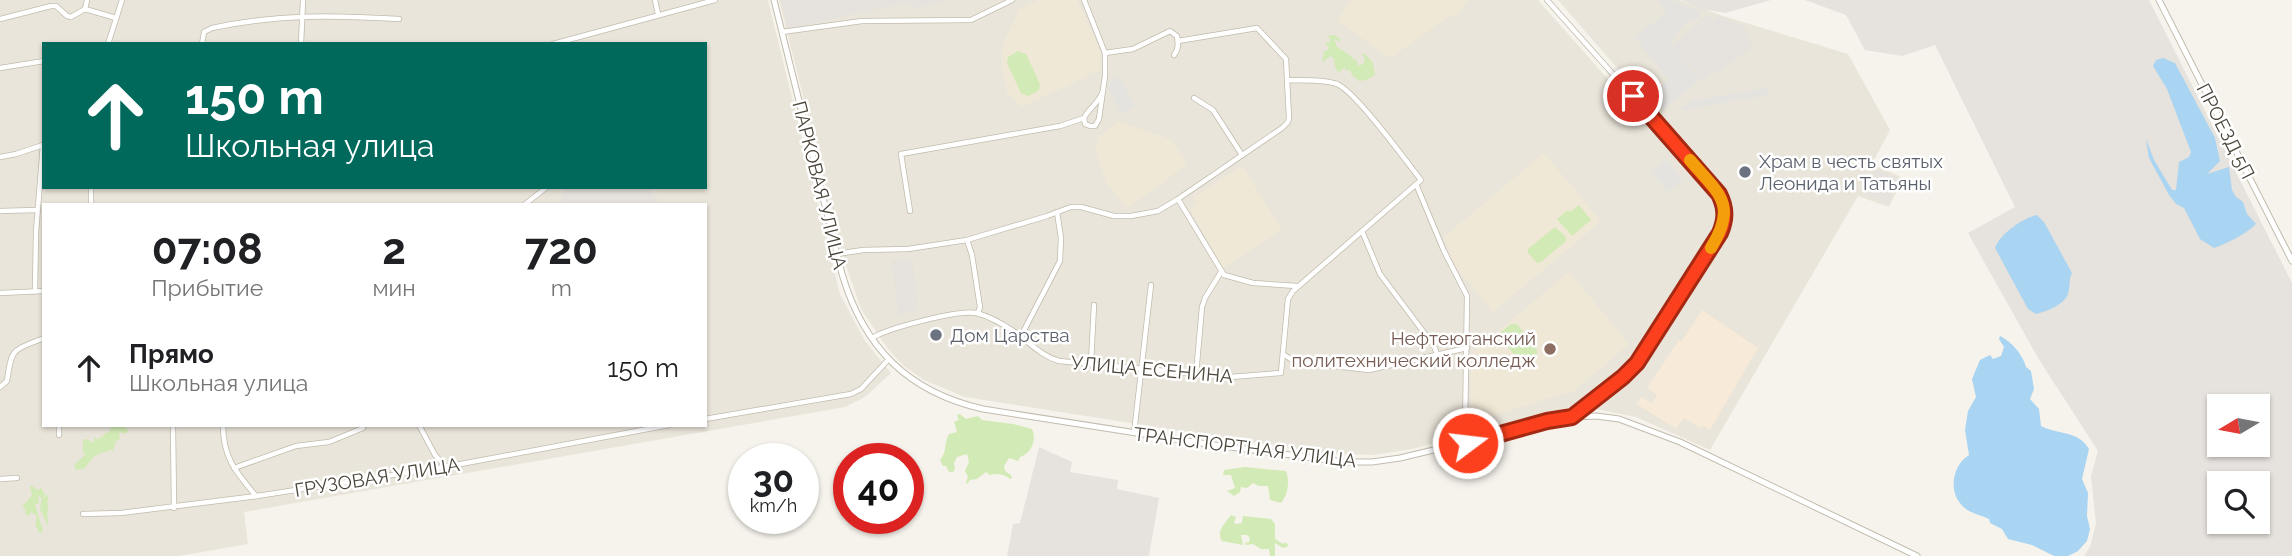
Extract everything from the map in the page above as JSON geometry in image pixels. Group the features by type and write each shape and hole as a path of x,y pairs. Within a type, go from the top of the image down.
{"street":[{"path":"85,9 87,0"},
{"path":"109,42 122,0"},
{"path":"301,42 303,0"},
{"path":"655,0 658,14"},
{"path":"560,42 715,0"},
{"name":"ПАРКОВАЯ УЛИЦА","path":"774,0 851,301 872,338 889,359"},
{"path":"782,32 862,21 971,20 1012,0"},
{"path":"1084,0 1105,52 1098,122 1090,127 1084,118"},
{"path":"1547,0 1716,190 1724,205 1725,218 1720,233 1637,363 1590,405 1572,417"},
{"name":"ПРОЕЗД 5П","path":"2159,0 2292,261"},
{"path":"0,19 51,6 56,6 71,17 85,9 116,18"},
{"path":"202,42 204,32 212,28 270,18 302,15 399,19"},
{"path":"837,254 863,250 908,250 967,240 1071,207 1081,207 1111,216 1131,216 1158,211 1288,122 1286,59 1257,28 1178,41"},
{"path":"1105,52 1133,48 1170,31 1177,36 1178,41 1174,55"},
{"path":"0,68 42,61"},
{"path":"1287,80 1327,82 1342,87 1372,119 1421,180 1297,286 1288,299"},
{"path":"910,211 901,154 1060,126 1084,118 1098,102 1103,91"},
{"path":"1194,98 1213,110 1242,155"},
{"path":"0,157 42,145"},
{"path":"35,290 42,158"},
{"path":"1416,184 1444,251 1467,293 1465,434 1468,443"},
{"path":"527,203 544,189"},
{"path":"1178,199 1221,272 1227,277 1241,281 1297,286"},
{"path":"0,211 38,211"},
{"path":"1021,336 1060,261 1061,238 1057,212"},
{"path":"1362,231 1378,271 1434,346 1437,354"},
{"path":"872,338 945,316 978,313 972,255 967,240"},
{"path":"1196,374 1202,307 1221,272"},
{"path":"1134,433 1151,285"},
{"path":"1281,286 1288,299 1283,354 1292,360 1369,370 1467,348"},
{"path":"0,293 42,291"},
{"path":"1091,363 1094,305"},
{"name":"УЛИЦА ЕСЕНИНА","path":"978,313 1021,336 1050,359 1239,378 1281,373 1283,354"},
{"path":"0,387 7,381 12,355 22,347 42,339"},
{"path":"707,419 851,394 861,388 889,359"},
{"name":"ТРАНСПОРТНАЯ УЛИЦА","path":"889,359 920,386 954,401 983,409 1344,462 1388,460 1572,417 1596,416 1626,421 1660,433 1917,556"},
{"path":"1590,405 1590,412 1596,416"},
{"path":"59,435 60,427"},
{"path":"173,427 174,508"},
{"path":"223,427 226,453 234,468 257,496"},
{"path":"234,468 296,446 331,441 362,427"},
{"path":"420,427 435,455 445,467"},
{"name":"ГРУЗОВАЯ УЛИЦА","path":"83,514 174,508 257,496 445,467 658,427"},
{"path":"0,479 17,478"}],"shaded area":[{"path":"0,0 768,0 840,294 865,341 891,373 865,397 845,407 244,512 248,544 179,556 0,556"},
{"path":"779,0 1538,0 1706,190 1716,207 1717,221 1631,358 1577,405 1412,449 1373,455 1322,453 965,397 924,380 904,366 888,349 861,309 844,260"},
{"path":"781,0 945,0 915,9 904,3 788,29"},
{"path":"1038,0 1077,0 1100,51 1101,70 1021,107 1007,92 1001,60 1004,42 1020,9"},
{"path":"1351,0 1469,0 1457,15 1449,17 1390,58 1337,21"},
{"path":"1558,0 1680,0 1848,54 1890,130 1872,164 1903,178 1889,207 1858,196 1710,450 1636,417 1596,409 1642,366 1727,233 1729,203 1719,185"},
{"path":"1658,0 1672,0 1701,12 1698,18 1686,22 1670,43 1700,80 1661,111 1649,96 1669,80 1635,37 1667,12"},
{"path":"1682,0 1771,0 1725,13 1702,9"},
{"path":"1805,0 2149,0 2292,283 2292,556 2084,556 2090,547 2096,523 2091,476 2098,451 2038,358 1968,233 2015,207 1935,45 1902,56 1865,50 1846,15"},
{"path":"1706,15 1713,21 1718,16 1745,27 1752,47 1703,81 1672,45"},
{"path":"1119,77 1135,106 1121,113 1106,84"},
{"path":"1767,88 1768,95 1683,110 1682,106 1690,104 1690,101"},
{"path":"1118,121 1172,140 1187,165 1129,207 1125,206 1107,183 1095,150 1100,136"},
{"path":"1544,153 1601,221 1493,312 1453,263 1444,237"},
{"path":"1667,160 1683,179 1668,192 1652,172"},
{"path":"1242,166 1282,230 1223,268 1190,208 1197,204 1193,197"},
{"path":"1875,169 1899,179 1888,203 1864,193"},
{"path":"566,189 650,189 662,203 563,203 561,197"},
{"path":"912,259 918,309 899,316 892,261"},
{"name":"Нефтеюганский политехнический колледж","path":"1569,272 1629,344 1574,391 1471,422 1471,354"},
{"path":"1702,310 1758,348 1710,430 1684,418 1676,429 1637,404 1641,397 1652,403 1657,395 1647,388"},
{"path":"1039,447 1072,462 1070,472 1118,480 1117,489 1159,498 1149,556 1007,556 1013,524 1020,523"}],"green space":[{"path":"1335,35 1341,40 1339,42 1334,38 1337,47 1356,59 1358,66 1363,64 1365,59 1362,54 1365,54 1373,63 1375,75 1359,81 1350,70 1345,70 1345,67 1339,72 1336,70 1334,59 1330,56 1322,63 1324,51 1329,48 1325,44 1330,42 1330,38 1326,36"},
{"path":"1018,51 1026,54 1040,84 1039,90 1028,96 1021,93 1007,63 1008,57"},
{"path":"1579,205 1591,220 1572,236 1557,219"},
{"path":"1555,227 1566,237 1566,241 1537,263 1528,253 1528,249"},
{"path":"1511,324 1517,324 1537,350 1537,354 1526,363 1520,362 1500,337 1501,332"},
{"path":"960,414 966,419 978,416 982,420 1032,429 1034,438 1030,450 1018,461 1009,458 1004,466 1012,478 986,472 967,484 967,454 957,457 953,472 943,466 940,460 947,437 957,432 954,422 959,420 957,415"},
{"path":"110,427 126,427 128,431 126,434 119,432 120,439 116,441 113,451 110,449 95,455 84,469 74,470 74,465 86,454 83,453 83,440 87,439 93,443 95,437 98,440 101,436 103,438 103,435 111,430"},
{"path":"1245,467 1286,471 1288,488 1281,503 1270,500 1268,486 1253,483 1247,488 1241,487 1240,492 1234,496 1227,491 1235,488 1231,475 1223,475 1224,470"},
{"path":"30,486 37,490 41,488 45,494 43,498 49,494 48,526 40,509 42,498 38,497 39,503 35,505 43,530 40,534 35,524 37,516 31,512 29,516 26,515 22,507 32,495"},
{"path":"1231,515 1236,517 1235,524 1242,523 1243,516 1271,519 1275,524 1275,539 1289,546 1283,548 1275,543 1275,556 1270,556 1269,549 1261,549 1253,544 1246,545 1250,538 1247,535 1241,535 1243,545 1222,541 1220,531"}],"water":[{"path":"2163,58 2175,63 2215,138 2220,161 2207,174 2229,167 2232,190 2256,224 2236,238 2214,248 2200,239 2184,208 2176,204 2169,195 2149,158 2146,139 2154,160 2172,190 2176,190 2179,162 2189,157 2191,152 2167,89 2153,66 2156,60"},
{"path":"2037,215 2044,222 2072,273 2065,299 2053,308 2036,314 2028,309 1995,248 2013,227"},
{"path":"2000,336 2016,349 2031,371 2034,389 2030,399 2039,409 2041,426 2073,436 2089,449 2082,479 2088,493 2087,516 2090,529 2087,541 2078,551 2068,556 2054,556 2032,545 2008,539 2002,529 1990,523 1989,519 1969,511 1956,497 1956,470 1969,455 1965,430 1968,411 1976,397 1972,379 1980,360 1990,355 1993,359 2001,356 2004,347"}],"slow traffic":[{"path":"1690,160 1716,190 1724,205 1724,222 1711,248"}],"place":[{"name":"Храм в честь святых Леонида и Татьяны","path":"1745,172"},
{"name":"Дом Царства","path":"936,335"},
{"name":"Нефтеюганский политехнический колледж","path":"1550,349"}],"route":[{"path":"1468,443 1547,421 1572,417 1628,374 1720,233 1725,211 1719,194 1633,96"}]}
